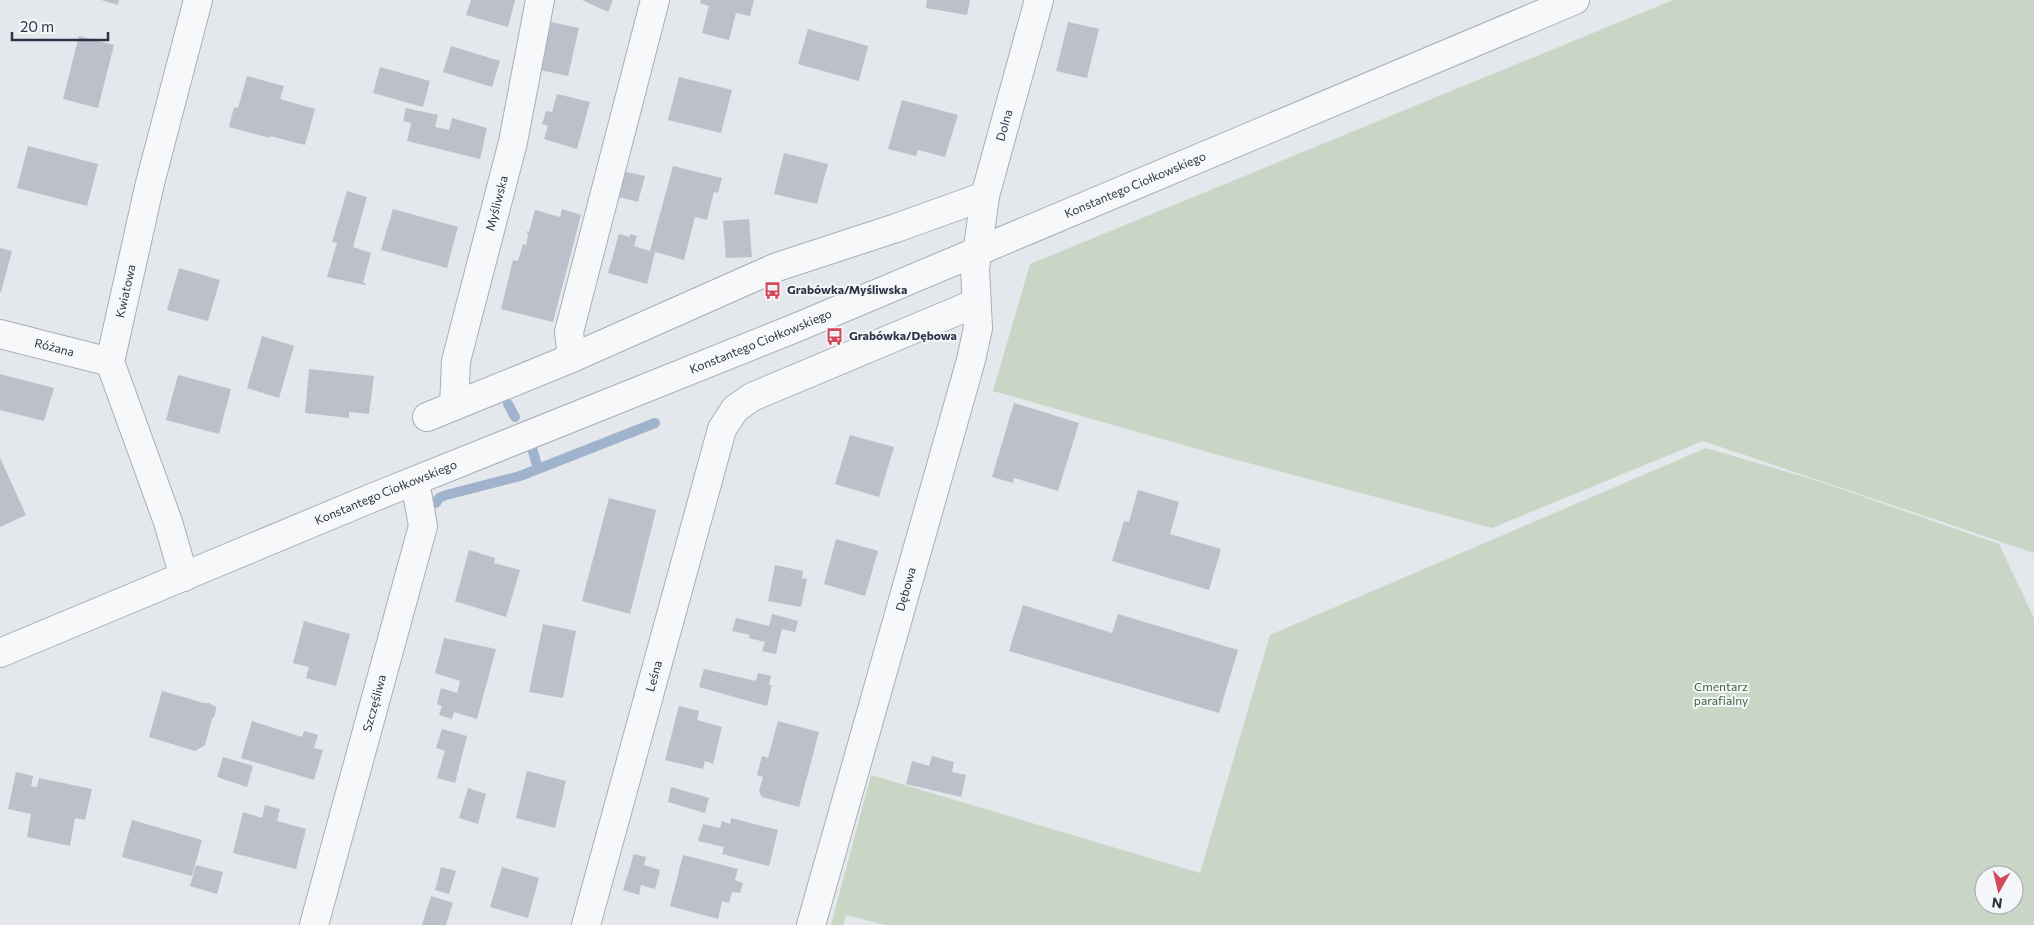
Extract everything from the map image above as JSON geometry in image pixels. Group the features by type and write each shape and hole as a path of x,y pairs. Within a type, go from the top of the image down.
{"street":[{"name":"Kwiatowa","path":"110,362 150,183 198,0"},
{"name":"Myśliwska","path":"454,406 456,361 514,142 540,0"},
{"path":"572,358 569,332 656,0"},
{"name":"Dolna","path":"977,251 985,196 1040,0"},
{"name":"Konstantego Ciołkowskiego","path":"0,653 415,481 784,332 1575,0"},
{"path":"428,417 572,358 777,267 896,228 985,196"},
{"name":"Dębowa","path":"811,925 971,360 978,328 976,303 977,251"},
{"name":"Leśna","path":"586,925 722,428 735,409 752,397 976,303"},
{"name":"Różana","path":"0,334 110,362"},
{"path":"110,362 168,522 184,577"},
{"name":"Szczęśliwa","path":"314,925 423,526 415,481"}],"green space":[{"path":"1673,0 2034,0 2034,553 1703,441 1492,528 1222,456 993,391 1030,264"},
{"name":"Cmentarz parafialny","path":"1706,448 1818,481 1999,544 2034,618 2034,925 885,925 846,915 843,925 831,925 871,775 1200,873 1270,635"}],"building":[{"path":"101,0 119,0 118,5"},
{"path":"471,0 515,0 508,27 466,15"},
{"path":"582,0 613,0 608,12"},
{"path":"701,0 754,0 750,16 736,13 729,40 702,33 709,6 700,3"},
{"path":"927,0 970,0 967,15 926,8"},
{"path":"551,22 579,28 568,76 540,70"},
{"path":"1068,22 1099,29 1087,78 1056,71"},
{"path":"808,29 868,46 859,81 798,64"},
{"path":"79,36 114,45 98,108 63,99"},
{"path":"451,46 500,61 492,87 443,72"},
{"path":"380,67 430,81 423,107 373,93"},
{"path":"247,76 284,86 280,99 315,109 305,145 229,127 234,107 238,108"},
{"path":"679,77 732,90 721,133 668,120"},
{"path":"557,94 590,102 577,149 544,139 548,126 542,124 546,111 552,112"},
{"path":"902,100 958,115 945,157 918,150 916,156 888,149"},
{"path":"406,108 438,115 435,127 449,130 452,118 487,128 480,159 407,141 411,123 403,121"},
{"path":"28,146 98,164 87,206 17,188"},
{"path":"784,153 828,164 817,204 774,194"},
{"path":"673,166 722,178 718,193 714,192 707,220 695,217 684,260 655,252 647,284 608,273 619,234 630,237 630,234 637,236 634,246 650,251"},
{"path":"622,171 645,176 638,202 615,196"},
{"path":"347,191 367,197 353,247 371,253 363,283 366,283 365,285 327,277 337,243 332,242"},
{"path":"393,209 458,227 447,268 381,250"},
{"path":"562,209 581,215 553,322 501,309 513,260 518,261 523,244 526,245 528,234 526,231 529,232 535,210 560,217"},
{"path":"749,219 752,257 726,258 723,221"},
{"path":"0,248 12,251 1,292 0,292"},
{"path":"179,268 220,280 208,321 167,310"},
{"path":"262,336 294,346 279,398 247,388"},
{"path":"309,369 374,376 369,414 349,412 349,418 305,413"},
{"path":"0,374 54,388 44,421 0,410"},
{"path":"178,375 231,389 219,434 166,420"},
{"path":"1014,403 1079,423 1058,491 1014,478 1013,483 992,477"},
{"path":"850,435 894,447 879,497 835,484"},
{"path":"0,458 26,515 0,527"},
{"path":"1138,490 1179,502 1170,534 1221,549 1209,590 1112,561 1124,521 1129,522"},
{"path":"609,498 656,510 630,614 582,601"},
{"path":"836,539 878,551 865,596 824,584"},
{"path":"469,550 495,558 494,563 520,570 506,617 455,601"},
{"path":"775,565 803,571 802,578 807,579 801,607 768,601"},
{"path":"1023,605 1112,633 1118,614 1238,650 1219,713 1009,651"},
{"path":"772,614 798,621 795,632 782,629 776,654 762,651 765,642 749,638 750,635 732,631 736,618 769,626"},
{"path":"304,621 350,634 336,686 306,678 309,667 293,663"},
{"path":"543,624 576,631 563,698 529,692"},
{"path":"444,638 496,649 477,719 454,712 452,719 439,715 442,706 437,704 441,688 457,693 460,681 435,673"},
{"path":"704,669 756,681 758,673 771,676 769,685 772,685 767,706 699,687"},
{"path":"162,691 209,703 216,707 205,745 195,751 149,737"},
{"path":"679,706 699,711 697,720 722,727 713,764 705,761 703,769 665,760"},
{"path":"252,721 302,737 304,731 318,735 314,748 323,750 314,780 241,758"},
{"path":"778,721 819,732 799,807 762,797 759,791 763,777 757,775 762,756 768,758"},
{"path":"442,729 467,736 455,783 437,778 445,751 436,748"},
{"path":"932,756 954,762 952,772 966,775 961,797 906,784 912,761 929,766"},
{"path":"223,757 253,766 247,787 217,777"},
{"path":"527,771 566,781 555,828 516,818"},
{"path":"16,772 33,776 31,786 37,787 39,778 92,789 85,820 75,818 70,846 27,837 31,814 8,809"},
{"path":"671,787 709,798 705,813 668,802"},
{"path":"468,788 486,794 478,824 459,818"},
{"path":"265,805 280,809 277,821 306,829 296,869 233,853 243,812 262,818"},
{"path":"731,818 778,830 769,866 722,854 724,847 698,841 703,824 720,828 722,821 730,824"},
{"path":"132,820 202,840 192,876 122,857"},
{"path":"634,854 646,857 644,865 660,870 655,889 641,885 639,895 623,890"},
{"path":"683,855 738,869 735,880 743,883 740,893 732,892 729,903 722,901 718,919 670,906"},
{"path":"196,865 223,872 217,894 190,886"},
{"path":"441,867 456,871 449,894 435,890"},
{"path":"502,867 539,878 528,918 490,907"},
{"path":"431,896 453,903 446,925 422,925"}],"waterway":[{"path":"508,404 515,417"},
{"path":"436,503 439,498 446,495 520,476 655,423"},
{"path":"532,448 538,469"}],"place":[{"name":"Grabówka/Myśliwska","path":"773,290"},
{"name":"Grabówka/Dębowa","path":"835,336"}]}
